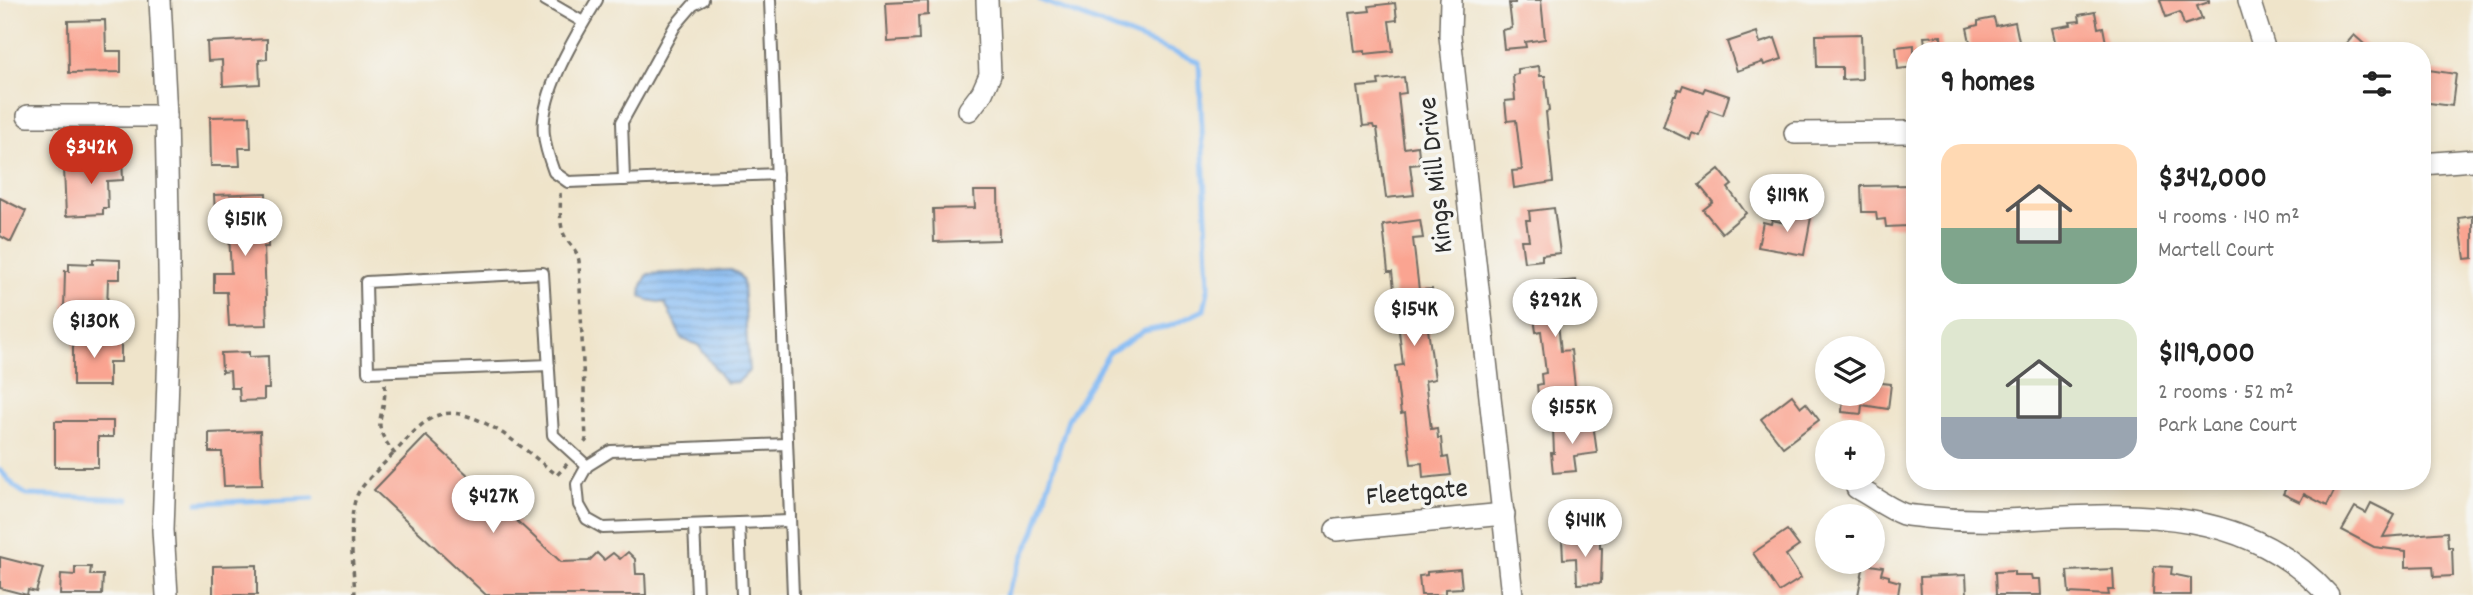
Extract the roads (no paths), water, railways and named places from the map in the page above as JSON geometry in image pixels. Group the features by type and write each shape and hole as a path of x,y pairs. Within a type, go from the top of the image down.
{"street":[{"path":"160,0 166,116 170,317 163,530 167,595"},
{"path":"969,110 982,93 990,75 987,0"},
{"name":"Kings Mill Drive","path":"1451,0 1450,36 1513,595"},
{"path":"2249,0 2262,42"},
{"path":"28,116 166,116"},
{"path":"1796,134 1906,132"},
{"path":"2431,163 2473,160"},
{"path":"1861,490 1904,514 1963,521 2132,515 2221,527 2266,546 2306,573 2328,595"},
{"name":"Fleetgate","path":"1336,530 1504,514"}],"lane":[{"path":"545,0 583,22"},
{"path":"597,0 583,22 547,96 543,135 554,172 568,182 777,174"},
{"path":"624,180 622,122 675,26 692,5 703,0"},
{"path":"770,0 793,595"},
{"path":"549,365 368,373 366,282 543,273 549,365 553,435 587,466"},
{"path":"787,444 611,451 587,466 577,484 579,505 587,519 603,528 790,521"},
{"path":"739,523 742,595"},
{"path":"694,525 697,595"}],"water":[{"path":"731,270 739,274 743,282 749,371 738,382 726,383 698,345 682,339 665,303 641,296 642,285 648,274"}],"waterway":[{"path":"1006,595 1035,530 1068,419 1109,353 1144,331 1170,326 1204,310 1209,285 1199,62 1040,0"},
{"path":"0,470 15,487 27,495 128,499"},
{"path":"198,503 313,498"}]}
